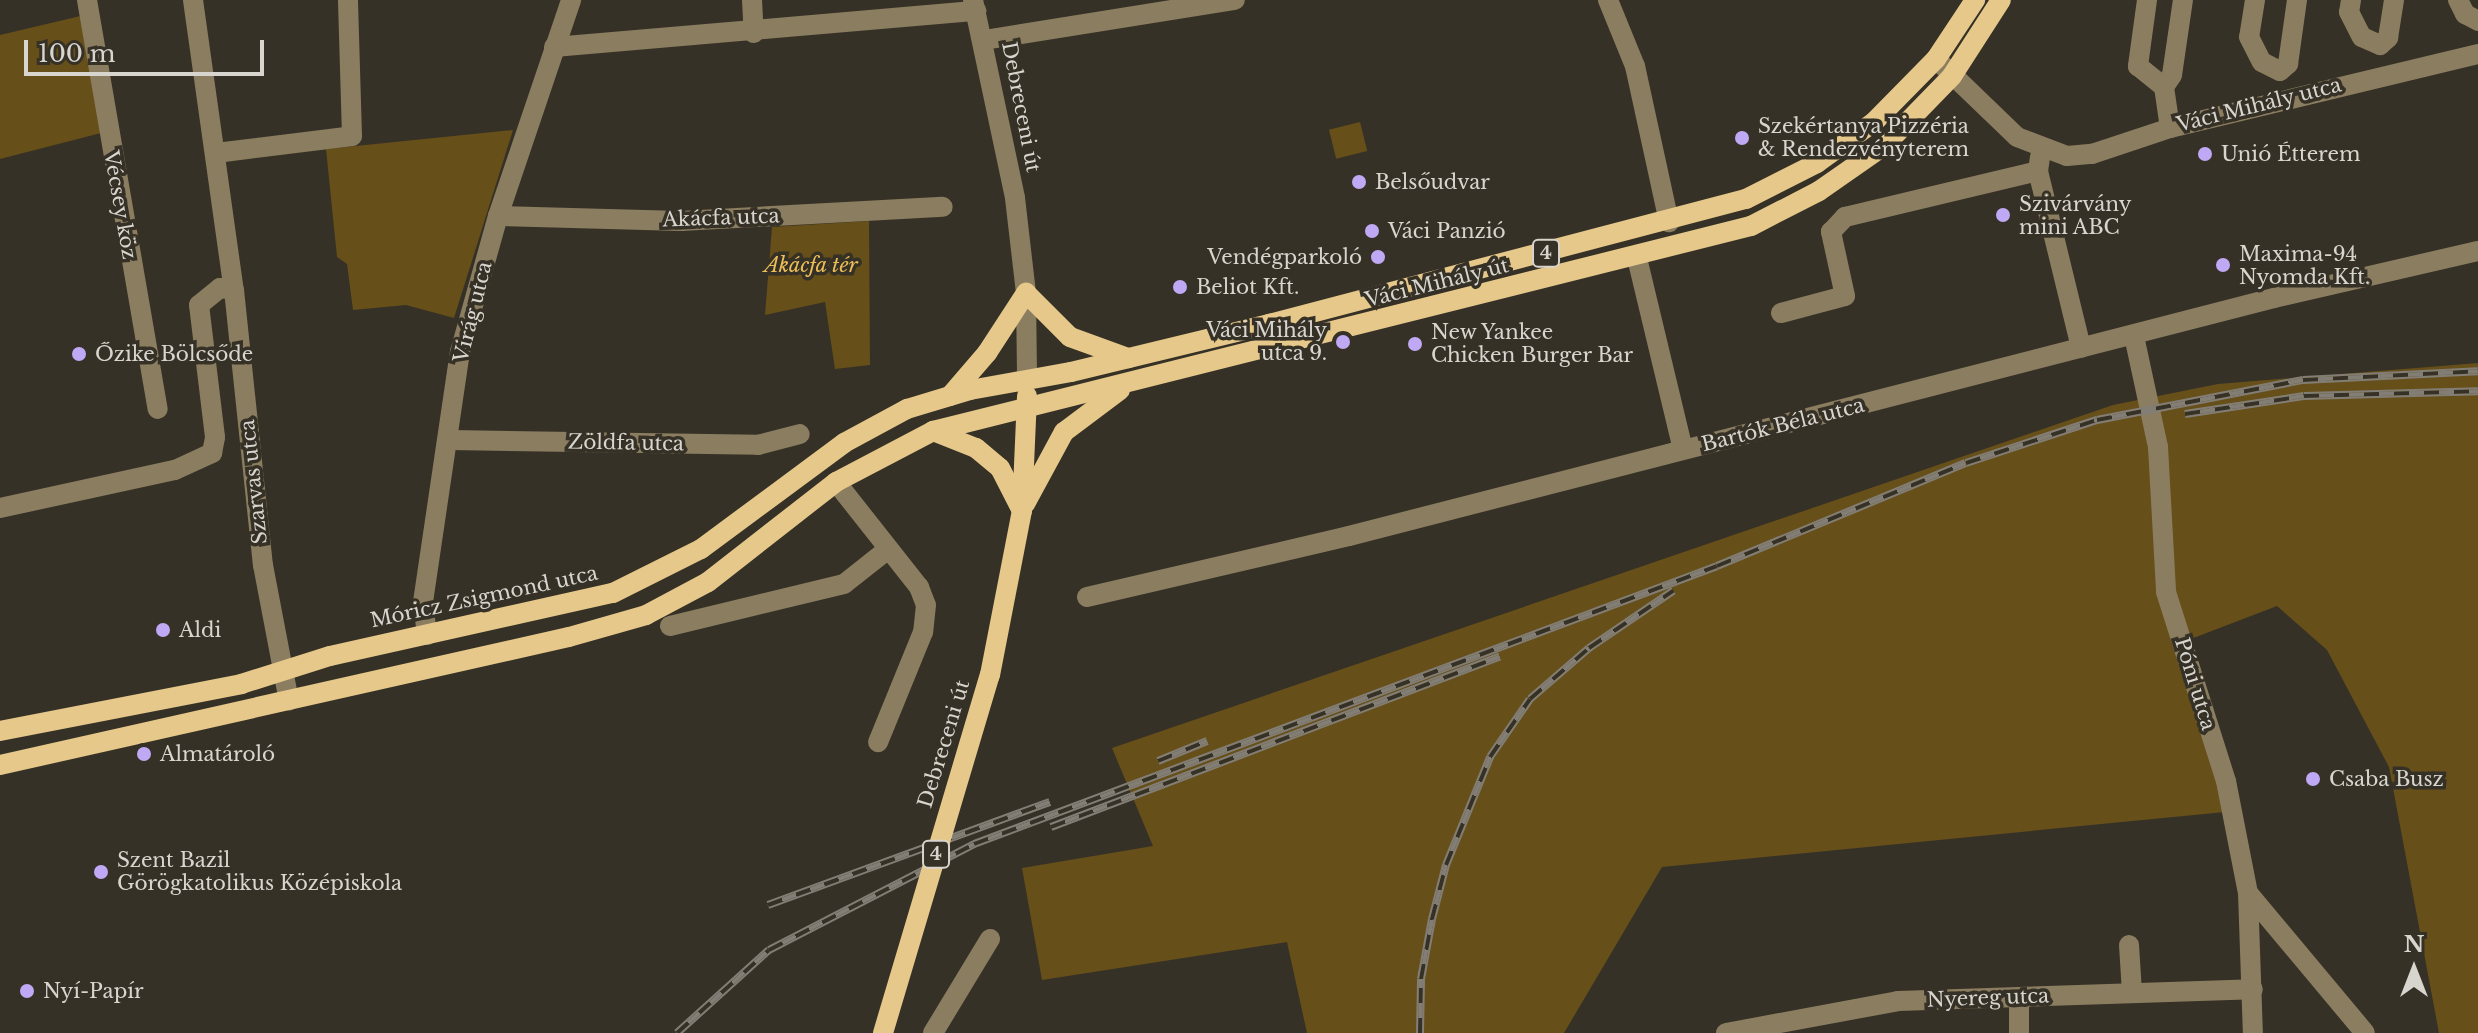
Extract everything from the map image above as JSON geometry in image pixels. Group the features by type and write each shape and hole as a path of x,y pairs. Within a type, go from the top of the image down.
{"main road":[{"name":"4","path":"1936,59 1975,0"},
{"name":"4","path":"1952,76 2001,0"},
{"name":"Váci Mihály út","path":"1027,380 1131,359 1669,222 1746,199 1817,163 1874,122 1936,59"},
{"name":"Váci Mihály út","path":"1027,407 1637,258 1751,226 1819,191 1885,145 1952,76"},
{"path":"950,396 987,353 1026,293 1070,337 1131,359"},
{"name":"Debreceni út","path":"883,1033 990,675 1022,511 1027,380"},
{"name":"Móricz Zsigmond utca","path":"0,731 560,608 640,583 701,549 852,438 907,409 950,396 1027,380"},
{"name":"Debreceni út","path":"1022,511 1064,432 1132,383"},
{"path":"0,765 289,701 646,615 708,582 836,482 933,431 1027,407"},
{"path":"933,431 976,448 1000,468 1022,511"}],"street":[{"name":"Vécsey köz","path":"87,0 158,409"},
{"path":"216,153 352,136 348,0"},
{"name":"Virág utca","path":"427,635 423,602 450,440 460,352 498,216 571,0"},
{"path":"752,0 754,33"},
{"path":"984,40 1235,0"},
{"path":"1608,0 1635,66 1669,222"},
{"path":"2147,0 2138,66 2164,87"},
{"path":"2170,128 2164,87 2172,75 2183,0"},
{"path":"2255,0 2249,37 2262,62 2280,71"},
{"path":"2280,71 2288,64 2297,0"},
{"path":"2351,0 2349,12 2362,37 2380,45"},
{"path":"2380,45 2388,38 2394,0"},
{"path":"2458,0 2465,14 2478,21"},
{"name":"Szarvas utca","path":"198,1 234,290 263,565 289,701"},
{"path":"554,47 754,33 974,6"},
{"name":"Debreceni út","path":"974,6 984,40 1015,198 1026,293 1027,380"},
{"path":"2380,45 2386,74"},
{"name":"Váci Mihály utca","path":"1936,59 2017,137 2041,149 2067,156 2092,154 2170,128 2478,54"},
{"path":"2280,71 2286,99"},
{"path":"2041,149 2038,171 2081,348"},
{"path":"1781,313 1845,296 1831,232 1845,217 2038,171"},
{"name":"Akácfa utca","path":"498,216 681,221 943,207"},
{"name":"Bartók Béla utca","path":"1087,597 2478,251"},
{"path":"1637,258 1683,450"},
{"name":"Szarvas utca","path":"0,508 175,470 212,453 215,437 199,305 220,288 234,290"},
{"name":"Póni utca","path":"2134,336 2158,447 2166,592 2226,781 2248,893 2253,1033"},
{"name":"Zöldfa utca","path":"450,440 758,445 800,434"},
{"path":"836,482 919,587 926,605 923,632 878,742"},
{"path":"670,626 844,584 887,550"},
{"path":"2248,893 2365,1033"},
{"path":"933,1033 990,939"},
{"path":"2129,945 2132,993"},
{"name":"Nyereg utca","path":"1726,1033 1898,1001 2253,989"},
{"path":"2019,997 2019,1033"}],"green space":[{"path":"89,14 101,133 0,159 0,35"},
{"path":"1360,122 1367,151 1336,159 1329,130"},
{"path":"513,130 454,318 406,305 353,310 347,264 337,257 326,149"},
{"name":"Akácfa tér","path":"869,221 870,365 835,369 825,302 765,315 772,227"},
{"path":"2478,363 2478,1033 2439,1033 2389,767 2327,650 2277,606 2183,642 2225,812 1662,867 1564,1033 1307,1033 1287,942 1042,980 1022,868 1153,846 1112,748 2113,405 2218,384"}],"railway":[{"path":"677,1033 769,950 974,844 1717,566 1966,463 2097,420 2303,380 2478,371"},
{"path":"2185,414 2304,396 2478,391"},
{"path":"1420,1033 1421,979 1432,919 1446,865 1490,757 1530,699 1589,648 1673,591"},
{"path":"1051,827 1500,656"},
{"path":"1158,761 1207,741"},
{"path":"768,905 1050,802"}],"place":[{"name":"Szekértanya Pizzéria & Rendezvényterem","path":"1742,138"},
{"name":"Unió Étterem","path":"2205,154"},
{"name":"Belsőudvar","path":"1359,182"},
{"name":"Szivárvány mini ABC","path":"2003,215"},
{"name":"Váci Panzió","path":"1372,231"},
{"name":"Vendégparkoló","path":"1378,257"},
{"name":"Maxima-94 Nyomda Kft.","path":"2223,265"},
{"name":"Beliot Kft.","path":"1180,287"},
{"name":"Váci Mihály utca 9.","path":"1343,342"},
{"name":"New Yankee Chicken Burger Bar","path":"1415,344"},
{"name":"Őzike Bölcsőde","path":"79,354"},
{"name":"Aldi","path":"163,630"},
{"name":"Almatároló","path":"144,754"},
{"name":"Csaba Busz","path":"2313,779"},
{"name":"Szent Bazil Görögkatolikus Középiskola","path":"101,872"},
{"name":"Nyí-Papír","path":"27,991"}]}
